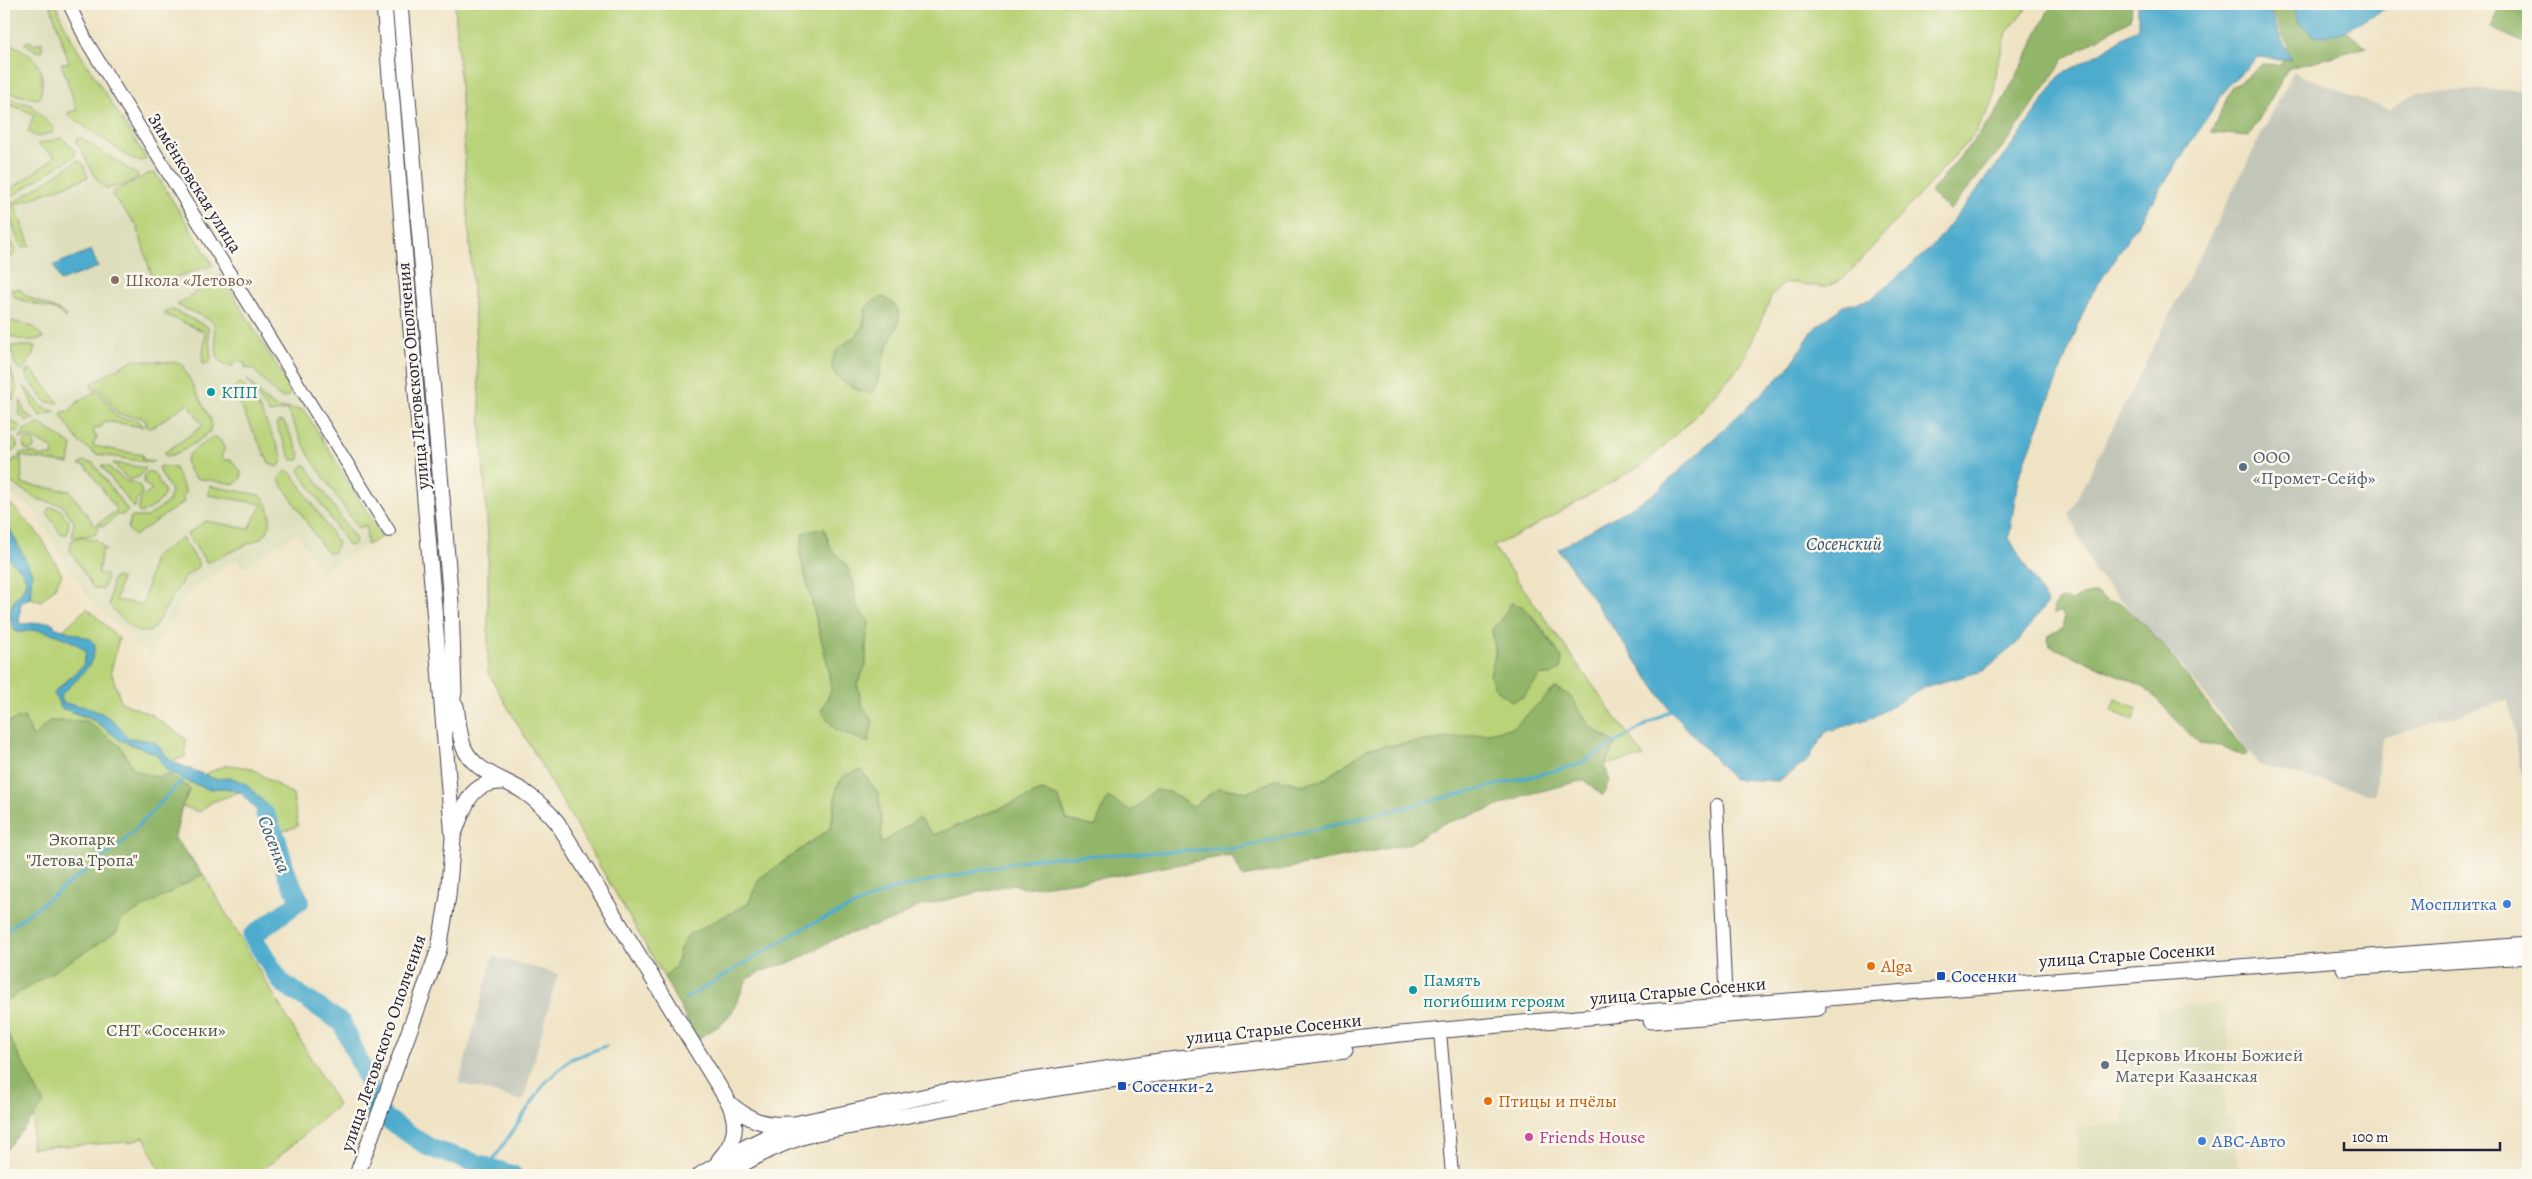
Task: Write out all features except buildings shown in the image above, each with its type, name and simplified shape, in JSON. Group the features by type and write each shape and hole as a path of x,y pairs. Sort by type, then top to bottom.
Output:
{"main road":[{"name":"улица Летовского Ополчения","path":"357,1175 439,949 448,896 453,838 384,4"},
{"name":"улица Летовского Ополчения","path":"401,7 450,593 454,692 444,744"},
{"path":"454,692 464,748 472,760 482,770 541,804 557,822 729,1103 734,1115 735,1134 726,1152 720,1171"},
{"path":"453,838 469,798 476,789 493,782 505,782"},
{"name":"улица Старые Сосенки","path":"700,1175 720,1171 747,1161 796,1138 1004,1097 1184,1069 1440,1036 1726,1005 2528,945"},
{"name":"улица Старые Сосенки","path":"720,1171 746,1147 794,1124 936,1094 1210,1055 2014,991 2528,956"},
{"path":"729,1103 743,1115 761,1124 794,1124"}],"street":[{"name":"Зимёнковская улица","path":"69,4 87,42 389,531"},
{"path":"378,4 387,40"},
{"path":"1717,805 1726,1005"},
{"path":"1440,1036 1452,1175"}],"shaded area":[{"name":"Школа «Летово»","path":"4,4 59,4 78,44 384,535 322,572 296,533 243,568 236,559 190,591 150,655 89,599 34,510 4,490"},
{"path":"2293,72 2389,110 2418,92 2528,89 2528,782 2523,781 2509,699 2382,738 2375,795 2259,765 2180,663 2094,571 2069,514"},
{"path":"493,956 558,974 523,1101 459,1083"},
{"path":"2227,1004 2229,1052 2223,1053 2226,1117 2234,1117 2238,1175 2079,1175 2076,1127 2124,1124 2129,1068 2125,1041 2157,1036 2156,1008"}],"green space":[{"path":"50,4 56,4 75,46 146,158 143,161 134,160 68,115 69,112 77,110 61,63 69,63"},
{"path":"455,4 2030,4 2007,32 1997,67 1993,101 1976,132 1847,275 1838,282 1823,287 1784,283 1772,295 1743,362 1697,414 1646,463 1526,531 1493,546 1644,757 1605,764 1616,743 1592,728 1569,695 1531,712 1515,727 1489,733 1369,748 1323,780 1302,785 1277,779 1249,792 1219,788 1192,807 1170,792 1096,827 1067,820 1058,797 1042,791 934,835 919,818 880,845 882,822 837,786 831,828 759,879 749,904 719,919 680,949 676,966 664,977 488,673 488,537","holes":["865,308 894,332 881,364 860,392 835,374 834,365 835,358 840,349 860,331 864,320","824,528 831,549 854,584 856,606 868,622 866,665 857,684 862,705 873,722 821,711 831,691 828,666 800,555","1512,603 1520,607 1534,618 1562,658 1551,675 1540,675 1522,698 1502,695 1492,679 1495,651 1492,629 1500,623"]},
{"path":"2056,4 2132,4 2131,19 2064,59 2010,138 1950,210 1930,193 1994,116 2023,64 2050,7"},
{"path":"2267,4 2299,4 2316,27 2347,31 2367,47 2289,68 2249,136 2211,133 2232,87 2263,64 2281,65 2288,45"},
{"path":"2501,4 2528,4 2528,43 2491,28"},
{"path":"4,40 31,56 40,68 42,84 38,99 4,92"},
{"path":"31,41 33,45 42,42 42,51 38,52 24,43"},
{"path":"4,98 31,105 53,127 53,132 37,137 28,132 34,114 11,105 4,119"},
{"path":"62,138 75,150 75,156 4,201 4,194 53,159 54,155 37,144"},
{"path":"78,138 81,138 139,176 126,184 107,189 93,173 76,142"},
{"path":"77,161 83,163 88,177 15,205 30,246 22,247 19,244 7,207"},
{"path":"155,173 213,265 154,284 137,226 112,195 113,192 148,174"},
{"path":"4,226 16,251 12,257 9,257 4,240"},
{"path":"221,275 292,391 288,396 278,396 253,369 245,368 245,363 234,362 233,366 224,365 217,356 214,324 209,319 177,305"},
{"path":"11,289 20,289 24,294 36,301 61,312 66,316 65,318 58,311 15,298"},
{"path":"884,297 897,308 899,321 886,349 875,388 871,394 856,389 841,380 832,368 832,360 836,352 860,331 870,303"},
{"path":"171,309 208,327 211,359 209,363 202,364 205,332 164,314"},
{"path":"4,319 34,327 44,338 28,340 13,337 4,332"},
{"path":"10,346 35,346 33,355 22,372 15,364"},
{"path":"4,350 17,389 13,401 4,372"},
{"path":"132,360 181,363 211,420 209,432 189,447 176,454 166,456 164,453 203,426 188,403 153,427 146,427 146,421 140,417 119,415 103,392 92,388 91,384"},
{"path":"32,370 59,403 46,402 26,377 26,371"},
{"path":"247,379 262,396 276,407 305,411 382,537 367,545 366,525 358,528 309,455 287,410 269,413"},
{"path":"239,383 244,386 257,404 283,458 280,465 276,467 269,463 232,389"},
{"path":"24,386 43,407 56,412 41,416 34,408"},
{"path":"94,392 101,394 118,418 137,420 143,427 104,421 101,427 94,429 94,435 97,436 93,446 143,455 142,459 154,461 152,463 96,454 79,442 61,415"},
{"path":"21,401 25,413 34,419 26,421 19,414"},
{"path":"7,419 22,427 17,432 7,430 4,435 4,426"},
{"path":"279,421 284,422 300,454 299,460 292,460 276,425"},
{"path":"40,424 72,445 69,464 21,456 22,484 70,491 95,526 117,510 86,466 79,465 83,461 93,463 128,511 122,515 116,515 109,523 99,526 95,535 72,537 74,522 62,505 37,499 4,478 4,463 12,463 14,459 18,459 20,453 34,453 41,457 47,455 52,457 53,449 50,447 31,437 20,438 25,429"},
{"path":"215,437 220,440 225,449 221,456 224,460 231,460 241,472 241,478 235,484 195,478 188,467 187,459 191,452"},
{"path":"7,438 13,438 17,445 13,452 7,452 3,448 3,442"},
{"path":"27,440 31,440 34,445 33,449 27,450 24,447 24,443"},
{"path":"113,463 146,468 139,477 128,480"},
{"path":"101,465 109,467 127,482 140,486 142,494 135,507 133,507"},
{"path":"303,465 306,465 356,540 352,546 348,545 299,470"},
{"path":"160,466 175,468 186,493 182,497 184,502 134,536 128,529 131,517 147,517 168,502 171,491 158,468"},
{"path":"148,471 154,473 165,492 155,506 140,513 138,511 141,498 151,491 151,488 144,484 144,475"},
{"path":"286,471 292,473 338,543 334,552 329,553 325,550 281,483 279,478"},
{"path":"210,486 260,495 267,505 270,523 261,538 207,563 187,534 206,521 249,529 262,504 208,495"},
{"path":"11,504 41,537 62,575 53,590 41,601 30,598 30,580 25,562 9,528 4,524 4,506"},
{"path":"52,507 61,510 69,522 67,534 61,534 47,513 48,509"},
{"path":"824,528 831,549 846,564 854,584 856,606 869,622 866,665 857,684 862,705 873,722 868,743 835,729 821,711 831,691 828,666 800,555 803,533"},
{"path":"82,536 90,540 96,539 106,550 102,550 98,573 106,575 107,578 102,590 93,588 70,550 71,541"},
{"path":"182,538 198,562 198,567 184,578 153,629 147,632 135,630 109,605 112,580 116,577 121,578 116,600 143,605 154,557"},
{"name":"СНТ «Сосенки»","path":"4,539 11,561 21,568 26,580 10,612 15,631 35,630 47,632 77,644 86,652 83,666 55,691 60,698 69,684 85,670 93,655 95,644 90,639 63,630 87,608 119,638 111,671 121,702 150,714 186,739 185,757 171,761 154,741 128,738 114,721 86,707 70,705 72,712 99,723 120,740 156,754 189,782 208,789 225,788 240,792 212,802 199,812 182,806 190,790 170,775 155,777 134,770 120,746 128,778 203,874 338,1105 274,1161 252,1175 162,1175 144,1137 130,1142 31,1148 34,1116 4,1152"},
{"path":"2098,594 2108,602 2119,602 2148,629 2175,660 2223,725 2248,754 2243,756 2222,746 2199,744 2145,687 2050,646 2047,640 2049,635 2064,627 2064,616 2060,612 2054,614 2053,608 2060,599 2072,601 2082,595"},
{"path":"1511,603 1522,606 1531,615 1562,658 1561,669 1551,675 1540,675 1525,694 1512,702 1494,686 1490,675 1496,652 1492,629 1500,622"},
{"path":"1555,688 1569,695 1592,728 1616,744 1605,764 1609,780 1603,796 1584,780 1522,796 1491,809 1442,824 1409,844 1243,877 1231,855 1102,878 1023,888 1013,884 920,906 893,920 839,937 795,961 762,971 747,979 732,1012 722,1024 697,1039 664,977 676,966 680,949 688,935 748,904 759,879 831,828 837,786 845,775 861,770 878,793 882,822 881,844 919,818 934,835 1042,791 1058,797 1067,820 1095,827 1108,797 1132,811 1154,790 1170,792 1192,807 1219,788 1249,792 1277,779 1302,785 1323,780 1369,748 1489,733 1514,727"},
{"path":"2115,699 2137,708 2133,720 2111,711"},
{"name":"Экопарк \"Летова Тропа\"","path":"24,717 33,737 49,721 87,721 120,746 134,770 155,777 170,775 190,789 182,806 174,841 203,874 121,920 117,932 4,1002 4,723"},
{"path":"227,765 251,768 293,795 298,826 278,833 276,822 232,778 214,779 205,774"},
{"path":"4,1027 44,1104 4,1152"}],"water":[{"name":"Сосенский","path":"2138,4 2266,4 2291,60 2258,57 2229,84 2088,300 2018,479 2009,538 2047,603 2016,644 1983,671 1924,687 1874,717 1826,732 1805,763 1778,781 1733,779 1671,711 1558,549 1654,494 1788,369 1813,330 1843,306 1871,299 1932,247 2015,142 2060,75 2105,50 2138,28"},
{"path":"2293,4 2393,4 2343,32 2316,37 2298,22"},
{"path":"91,250 98,267 60,281 54,265"},
{"path":"4,524 9,527 32,573 30,598 21,603 19,623 49,622 54,624 54,627 90,639 95,644 92,659 88,666 79,678 62,694 60,698 63,703 86,707 101,713 114,721 128,738 154,741 171,761 214,779 232,778 246,784 267,805 276,822 278,833 269,842 261,815 240,792 225,788 208,789 189,782 167,771 156,754 120,740 91,718 61,708 54,693 83,666 86,652 77,644 47,632 35,630 15,631 10,612 26,580 23,572 13,564 7,553"}],"waterway":[{"path":"685,999 807,926 893,889 1036,858 1240,848 1577,765 1673,709"},
{"path":"4,932 120,845 185,777"},
{"name":"Сосенка","path":"265,814 277,839 286,873 300,901 252,936 281,982 342,1023 368,1081 375,1111 430,1148 513,1175"},
{"path":"489,1166 545,1083 571,1059 606,1046"}],"place":[{"name":"Школа «Летово»","path":"115,280"},
{"name":"КПП","path":"211,392"},
{"name":"ООО «Промет-Сейф»","path":"2243,467"},
{"name":"Мосплитка","path":"2507,904"},
{"name":"Alga","path":"1871,966"},
{"name":"Сосенки","path":"1941,976"},
{"name":"Память погибшим героям","path":"1413,990"},
{"name":"Церковь Иконы Божией Матери Казанская","path":"2105,1065"},
{"name":"Сосенки-2","path":"1122,1086"},
{"name":"Птицы и пчёлы","path":"1488,1101"},
{"name":"Friends House","path":"1529,1137"},
{"name":"АВС-Авто","path":"2202,1141"}]}
